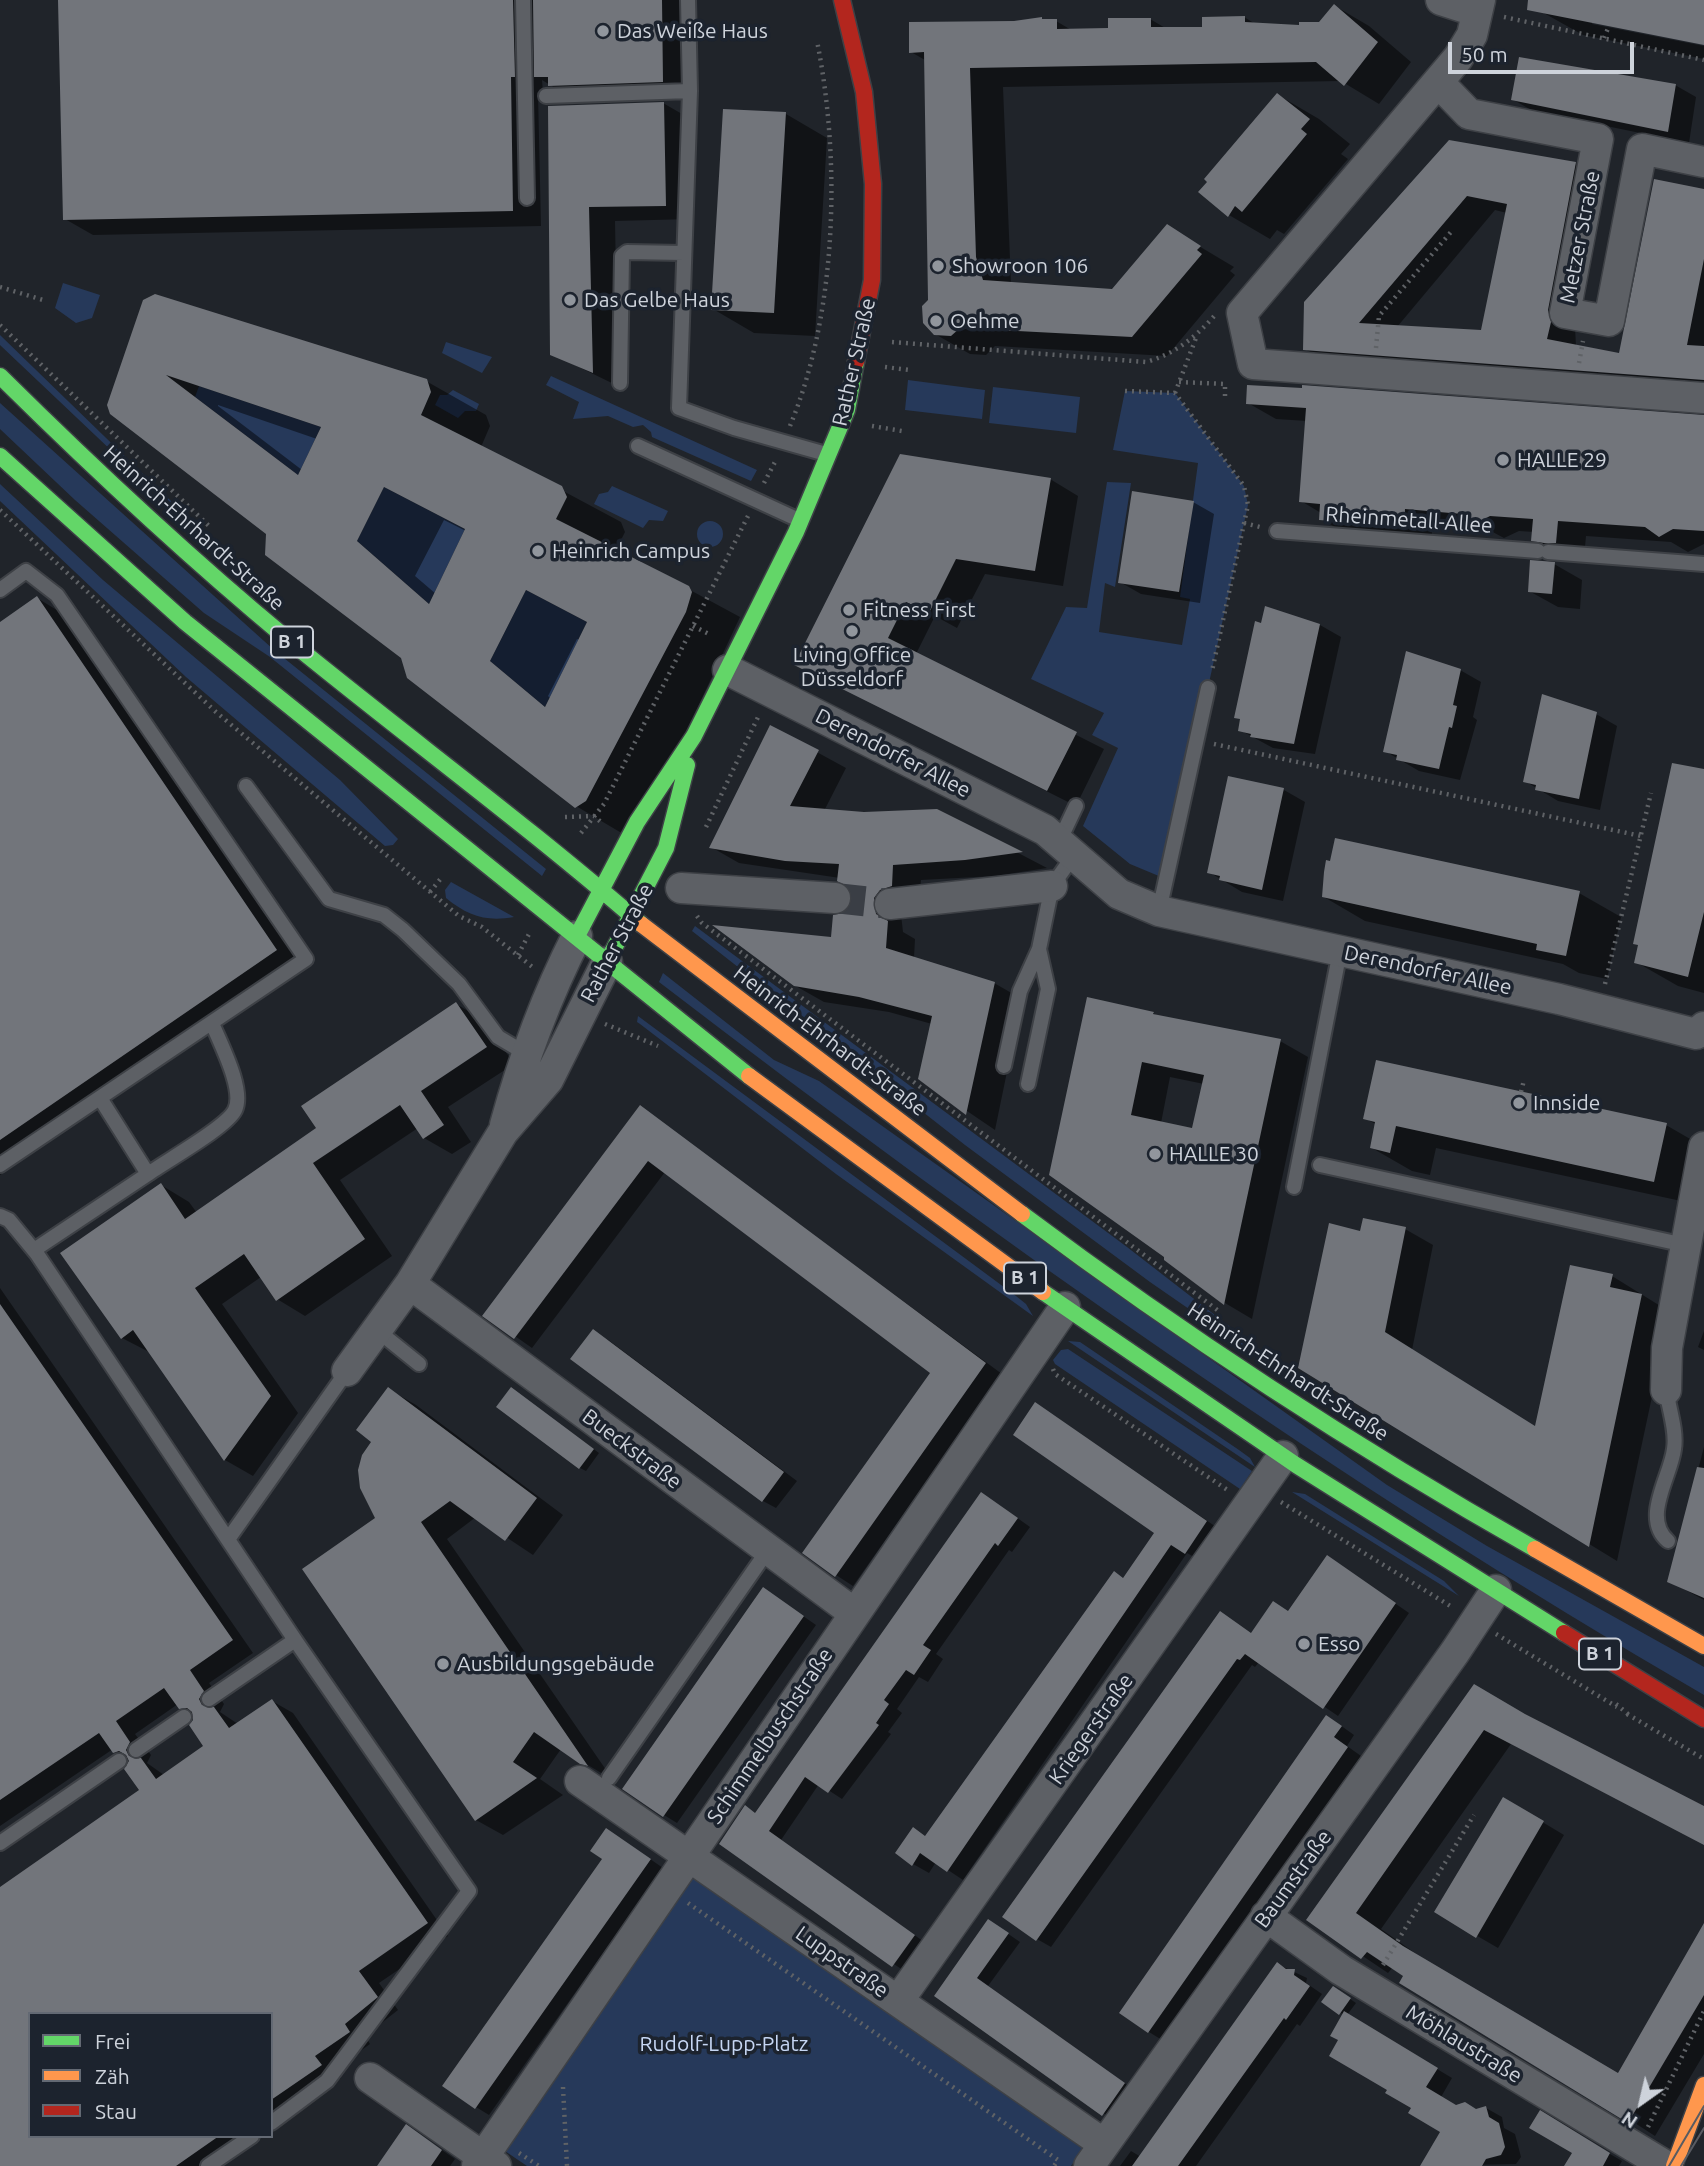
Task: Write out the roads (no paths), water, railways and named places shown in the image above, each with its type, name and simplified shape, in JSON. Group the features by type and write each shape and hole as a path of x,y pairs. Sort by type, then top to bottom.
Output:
{"main road":[{"name":"Rather Straße","path":"577,936 637,822 694,736 728,670 801,520 847,410 872,280 873,184 864,92 842,0"},
{"name":"Heinrich-Ehrhardt-Straße","path":"0,376 116,490 285,637 632,916 1092,1266 1305,1412 1447,1499 1704,1646"},
{"name":"B 1","path":"0,456 80,533 244,671 607,962 849,1151 1065,1307 1283,1456 1704,1719"},
{"name":"Rather Straße","path":"607,962 666,848 694,736"},
{"path":"1674,2166 1704,2085"},
{"path":"1674,2166 1704,2129"}],"street":[{"path":"1441,0 1478,5 1467,46 1242,313 1253,364 1704,398"},
{"name":"Metzer Straße","path":"1438,82 1469,114 1598,139 1565,313 1608,321 1642,149 1704,162"},
{"name":"Derendorfer Allee","path":"728,670 1033,825 1066,848 1119,894 1159,911 1599,1009 1701,1037"},
{"path":"890,904 1052,886"},
{"path":"681,887 835,898"},
{"name":"Rather Straße","path":"503,1132 526,1055 553,984 577,936"},
{"name":"Rather Straße","path":"347,1371 410,1284 503,1132 548,1080 607,962"},
{"path":"1666,1390 1667,1348 1704,1147"},
{"name":"Bueckstraße","path":"410,1284 854,1613"},
{"name":"Schimmelbuschstraße","path":"493,2160 688,1855 1065,1307"},
{"name":"Kriegerstraße","path":"898,2001 1283,1456"},
{"name":"Baumstraße","path":"1096,2155 1455,1652 1496,1590"},
{"name":"Luppstraße","path":"594,1780 688,1855 898,2001 1096,2155"},
{"name":"Möhlaustraße","path":"1266,1916 1369,1987 1666,2166"},
{"path":"370,2078 493,2160"}],"lane":[{"path":"523,0 527,198"},
{"path":"688,0 690,91 679,408 734,429 828,455"},
{"path":"546,96 690,91"},
{"path":"620,383 622,256 627,252 684,253"},
{"path":"638,446 801,520"},
{"name":"Rheinmetall-Allee","path":"1277,531 1704,564"},
{"path":"0,590 26,571 57,595 306,959 0,1165"},
{"path":"1159,911 1208,688"},
{"path":"246,786 329,899 384,915 459,985 498,1037 526,1055 554,1067"},
{"path":"1004,1066 1020,990 1039,949 1052,886 1066,848 1076,806"},
{"path":"1028,1084 1048,989 1039,949"},
{"path":"1294,1187 1340,951"},
{"path":"34,1250 223,1123 235,1110 237,1095 233,1074 212,1023"},
{"path":"100,1098 148,1174"},
{"path":"1320,1165 1685,1245"},
{"path":"0,1216 9,1220 34,1250 295,1640 469,1891 327,2081 273,2122"},
{"path":"378,1331 419,1363"},
{"path":"229,1538 347,1371"},
{"path":"1666,1390 1675,1448 1656,1512 1662,1537 1668,1541"},
{"path":"594,1780 768,1550"},
{"path":"209,1699 295,1640"},
{"path":"136,1750 184,1717"},
{"path":"0,1843 119,1761"},
{"path":"208,2166 249,2138"}],"tunnel":[{"path":"835,898 890,904"}],"tram line":[{"path":"1669,2166 1704,2106"},
{"path":"1681,2166 1704,2128"}],"place":[{"name":"Das Weiße Haus","path":"603,31"},
{"name":"Showroon 106","path":"938,266"},
{"name":"Das Gelbe Haus","path":"570,300"},
{"name":"Oehme","path":"936,321"},
{"name":"HALLE 29","path":"1503,460"},
{"name":"Heinrich Campus","path":"538,551"},
{"name":"Fitness First","path":"849,610"},
{"name":"Living Office Düsseldorf","path":"852,631"},
{"name":"Innside","path":"1519,1103"},
{"name":"HALLE 30","path":"1155,1154"},
{"name":"Esso","path":"1304,1644"},
{"name":"Ausbildungsgebäude","path":"443,1664"}],"park label":[{"name":"Rudolf-Lupp-Platz","path":"724,2044"}]}
